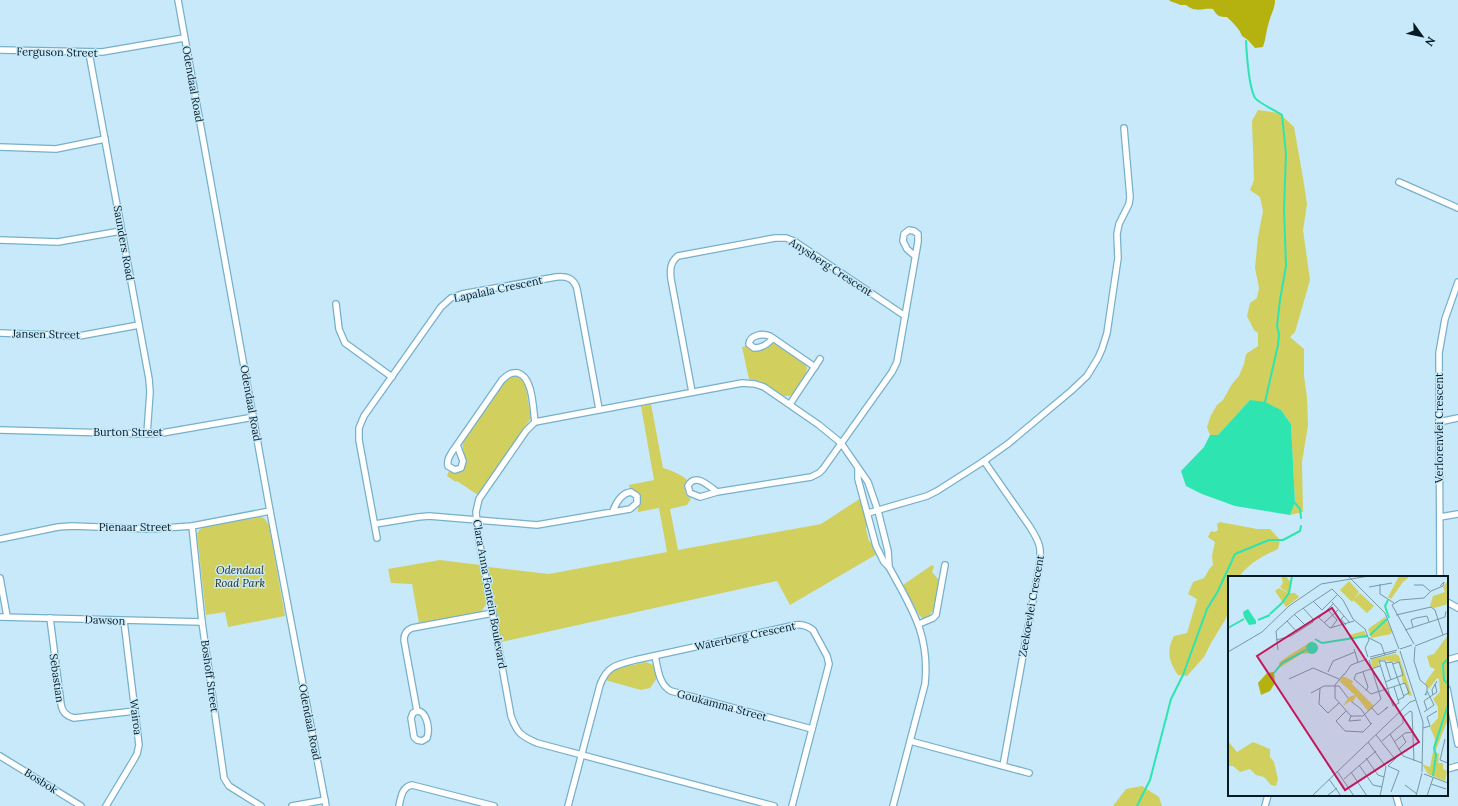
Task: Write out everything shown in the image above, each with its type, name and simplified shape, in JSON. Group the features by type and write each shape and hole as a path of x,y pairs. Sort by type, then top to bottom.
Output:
{"street":[{"name":"Odendaal Road","path":"178,0 270,511 325,803"},
{"name":"Ferguson Street","path":"0,50 89,53 118,50 184,38"},
{"name":"Saunders Road","path":"89,53 149,379 150,392 147,434"},
{"path":"868,514 927,496 984,461 1009,443 1071,391 1093,367 1102,349 1107,333 1118,258 1117,234 1119,224 1129,204 1130,197 1124,128"},
{"path":"0,147 56,149 105,139"},
{"path":"1399,182 1458,208"},
{"path":"0,240 58,242 122,231"},
{"name":"Anysberg Crescent","path":"692,392 671,279 671,265 678,256 775,238 786,238 794,241 905,316"},
{"path":"717,492 697,480 692,481 688,486 690,493 697,497 717,492 811,476 824,469 895,366 898,359 915,256"},
{"name":"Lapalala Crescent","path":"377,538 359,432 364,416 441,307 451,298 470,293 565,277 574,281 577,289 599,409"},
{"name":"Verlorenvlei Crescent","path":"1440,576 1439,353 1445,318 1458,282"},
{"path":"336,304 339,329 345,343 392,377"},
{"name":"Jansen Street","path":"0,333 79,336 139,325"},
{"path":"773,338 815,367"},
{"path":"790,404 820,359"},
{"path":"457,445 502,380 509,374 518,373 527,379 530,388 535,422 692,392 742,383 750,383 764,387 790,404 824,428 841,443 868,482 878,511 890,560 889,567"},
{"name":"Burton Street","path":"0,430 147,434 162,433 254,417"},
{"path":"1439,422 1458,418"},
{"name":"Clara Anna Fontein Boulevard","path":"535,422 526,431 482,494 476,508 476,520 511,716 519,733 538,743 774,806"},
{"name":"Zeekoevlei Crescent","path":"984,461 1037,538 1041,549 1003,766"},
{"path":"858,469 858,478 876,546 884,562 889,567 919,624 925,652 925,684 920,708 893,806"},
{"path":"375,524 418,517 441,516 529,526 538,525 612,512 633,508 637,503 637,496 631,492 625,494 612,512"},
{"name":"Pienaar Street","path":"0,539 72,526 150,529 192,526 270,511"},
{"path":"1440,517 1458,514"},
{"name":"Boshoff Street","path":"192,526 202,622 224,778 229,786 261,806"},
{"path":"919,624 933,618 936,615 945,565"},
{"path":"0,578 7,616"},
{"path":"1448,603 1458,608"},
{"path":"417,711 404,640 408,631 412,628 493,613"},
{"name":"Dawson","path":"0,617 202,622"},
{"name":"Sebastian","path":"50,618 60,704 63,711 68,716 74,718 135,711"},
{"name":"Wairoa","path":"106,806 137,754 139,741 124,621"},
{"name":"Waterberg Crescent","path":"568,806 600,685 605,674 613,667 619,664 802,624 809,627 817,636 827,656 829,664 792,806"},
{"name":"Goukamma Street","path":"655,656 662,683 671,691 812,729"},
{"path":"1448,660 1458,658"},
{"path":"1448,694 1458,744"},
{"path":"417,711 422,712 425,715 429,734 426,739 422,741 414,737 411,718 413,713 417,711"},
{"path":"910,742 1029,773"},
{"name":"Bosbok","path":"0,756 81,806"},
{"path":"1448,769 1458,766"},
{"path":"399,806 403,791 407,786 412,785 494,806"},
{"path":"1265,806 1268,796"},
{"path":"1396,796 1399,806"},
{"path":"292,806 325,803"}],"green space":[{"path":"1258,110 1279,113 1294,127 1307,204 1303,230 1310,280 1295,332 1290,337 1304,349 1304,376 1307,398 1308,425 1302,462 1303,512 1290,515 1295,503 1291,424 1281,410 1250,400 1218,435 1210,435 1207,427 1211,415 1217,405 1223,400 1232,384 1239,376 1246,354 1258,346 1258,333 1254,330 1247,316 1250,303 1257,298 1259,288 1255,268 1258,237 1263,211 1260,197 1250,190 1254,180 1252,121"},
{"path":"771,344 775,344 805,364 807,368 806,373 793,394 789,396 784,396 762,382 749,379 742,347 746,346 755,351"},
{"path":"512,376 520,377 525,383 531,418 478,495 447,476 449,471 457,472 464,466 465,459 463,442 506,380"},
{"path":"651,404 663,468 676,473 687,480 685,490 691,499 687,505 670,509 678,550 821,524 861,498 868,523 866,529 869,541 874,546 877,554 790,605 777,581 501,642 488,567 549,574 667,552 659,508 638,512 639,496 635,491 630,489 629,485 654,480 641,406"},
{"name":"Odendaal Road Park","path":"259,517 264,518 269,525 285,616 228,627 225,612 206,615 197,534 199,530 204,527"},
{"path":"1220,522 1257,529 1270,529 1280,540 1278,549 1252,564 1240,576 1228,576 1228,613 1225,620 1204,657 1187,676 1178,675 1172,666 1169,652 1170,647 1174,636 1187,633 1197,599 1188,594 1193,582 1204,578 1213,565 1212,556 1215,542 1208,537 1211,531 1215,532 1218,530 1217,524"},
{"path":"440,560 480,565 487,603 481,612 419,623 412,584 391,583 388,569"},
{"path":"932,565 934,567 932,572 939,580 937,597 931,614 922,618 903,585"},
{"path":"646,662 653,665 657,678 650,688 641,690 605,680 611,671 615,669"},
{"path":"1142,786 1159,797 1162,806 1113,806 1126,789"}],"shaded area":[{"path":"1169,0 1275,0 1263,47 1255,48 1242,36 1238,28 1227,17 1218,16 1213,9 1196,10 1186,5 1180,5"},
{"path":"1250,400 1265,402 1281,410 1291,424 1295,503 1290,515 1235,506 1202,494 1186,486 1181,471 1204,447 1210,435 1218,435"}],"waterway":[{"path":"1246,41 1248,70 1255,98 1282,115 1286,154 1284,209 1286,266 1277,326 1279,334 1278,345 1265,402"},
{"path":"1295,503 1300,509 1301,518"},
{"path":"1137,806 1150,780 1171,699 1183,675 1207,609 1218,591 1235,554 1269,540 1283,540 1300,531 1301,526"}]}
